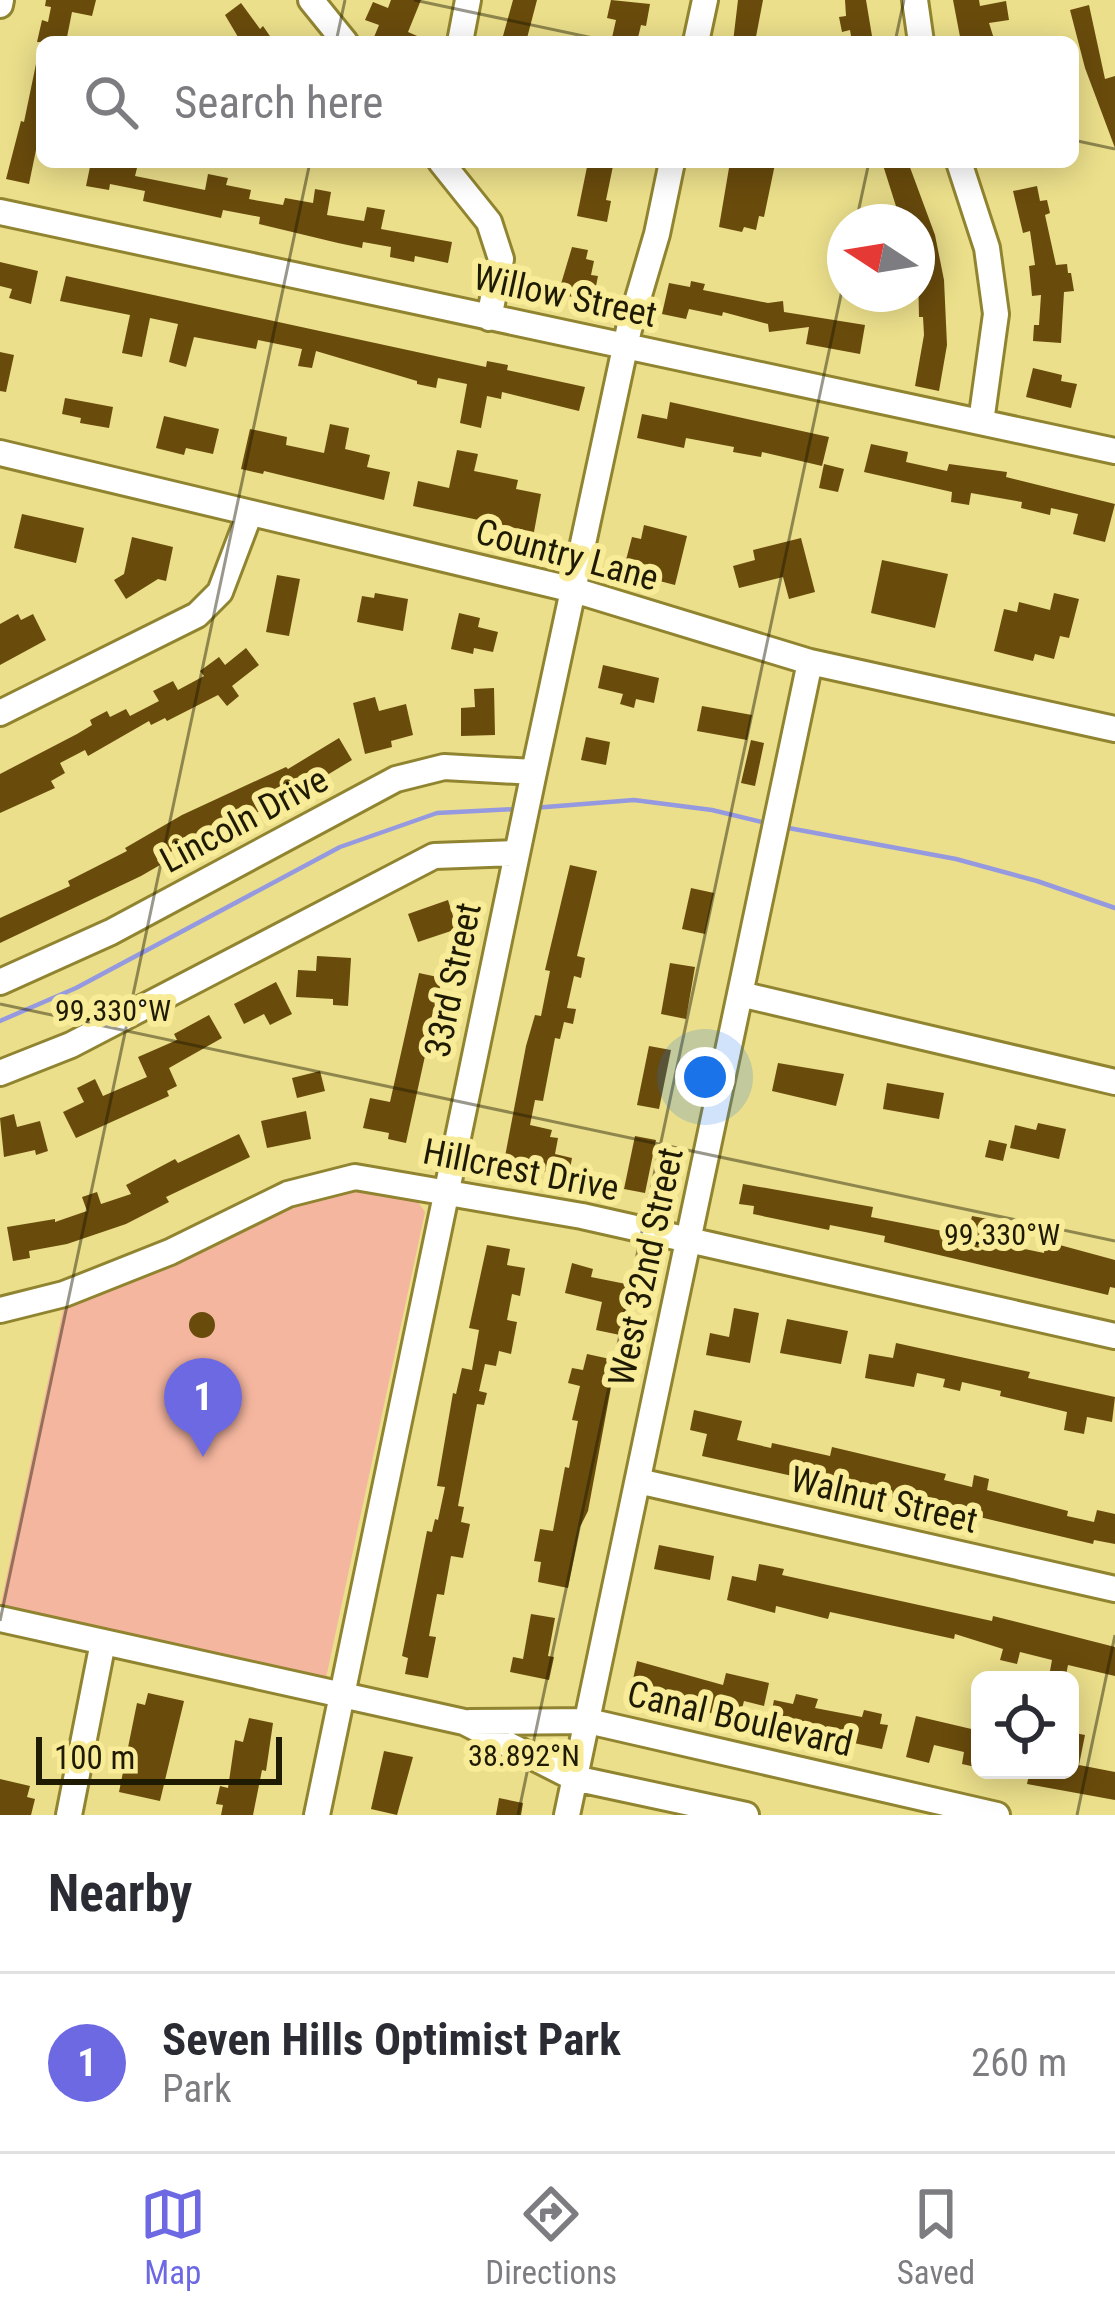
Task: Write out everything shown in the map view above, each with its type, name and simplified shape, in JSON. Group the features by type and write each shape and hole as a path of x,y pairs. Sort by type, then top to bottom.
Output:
{"street":[{"path":"311,0 340,36"},
{"path":"461,36 468,0"},
{"path":"697,36 705,0"},
{"path":"915,0 920,36"},
{"path":"447,168 489,222 501,259 489,318"},
{"name":"33rd Street","path":"316,1815 532,780 626,345 671,168"},
{"path":"960,168 987,248 996,314 981,422"},
{"name":"Willow Street","path":"0,212 1115,452"},
{"name":"Country Lane","path":"0,453 574,590 810,662 1115,729"},
{"path":"0,713 197,615 220,592 250,512"},
{"name":"West 32nd Street","path":"567,1815 810,662"},
{"name":"Lincoln Drive","path":"0,982 111,932 396,779 443,767 532,780"},
{"path":"0,1073 70,1045 434,856 517,853"},
{"path":"740,994 1115,1082"},
{"name":"Hillcrest Drive","path":"0,1310 97,1281 322,1182 355,1177 445,1190 688,1240 1115,1336"},
{"name":"Walnut Street","path":"638,1481 1115,1589"},
{"name":"Canal Boulevard","path":"0,1619 464,1722 588,1720 997,1815"},
{"path":"69,1815 104,1642"},
{"name":"Canal Boulevard","path":"464,1722 574,1778 746,1815"}],"shaded area":[{"path":"337,1189 416,1199 425,1212 326,1678 0,1608 64,1305"}],"building":[{"path":"46,0 96,0 92,16 72,12 67,36 38,36 42,20 48,22 51,7 45,6"},
{"path":"391,0 421,0 408,32 417,36 374,36 379,25 365,20 373,2 388,8"},
{"path":"513,0 537,0 528,36 503,36"},
{"path":"611,0 650,4 646,26 641,25 638,36 612,36 616,20 607,18"},
{"path":"738,0 763,0 756,36 734,36"},
{"path":"845,0 866,0 872,36 842,32 839,17 846,16"},
{"path":"953,0 979,0 980,6 1006,1 1009,20 989,23 993,36 960,36"},
{"path":"241,3 270,36 237,36 225,15"},
{"path":"1089,5 1105,79 1115,76 1115,148 1085,68 1070,10"},
{"path":"36,64 36,150 29,184 6,179"},
{"path":"90,168 137,168 135,176 205,190 208,174 228,178 226,185 251,190 249,199 283,205 285,198 313,203 315,189 331,192 327,215 364,221 367,207 385,210 381,229 452,242 448,263 415,256 414,262 390,257 391,247 363,242 362,248 259,224 260,217 223,210 221,218 143,201 145,191 110,184 109,190 86,186"},
{"path":"587,168 613,168 607,222 577,216"},
{"path":"729,168 774,168 764,217 759,216 756,230 719,227"},
{"path":"884,168 910,168 924,204 895,204"},
{"path":"1037,186 1040,201 1047,200 1050,213 1045,215 1056,265 1067,264 1074,291 1064,292 1061,343 1033,341 1041,295 1032,296 1029,266 1035,265 1030,231 1023,233 1013,191"},
{"path":"935,235 944,280 947,345 939,391 915,386 924,335 923,317 919,312 935,312"},
{"path":"572,247 588,250 586,259 594,261 591,275 598,276 593,301 558,294"},
{"path":"0,262 38,271 31,304 9,298 12,289 0,286"},
{"path":"66,276 486,367 487,361 508,365 507,370 585,387 579,411 502,392 501,399 487,396 481,428 460,423 467,384 438,378 436,388 417,384 316,351 312,368 298,366 302,349 258,340 256,349 194,337 186,367 169,362 178,324 150,318 142,357 122,353 130,315 60,301"},
{"path":"691,281 705,284 703,290 768,303 783,301 784,312 865,325 860,354 806,344 809,327 769,332 768,324 723,312 722,316 689,309 686,319 662,314 669,283 690,287"},
{"path":"0,352 14,355 6,392 0,391"},
{"path":"1033,368 1077,384 1071,408 1026,397"},
{"path":"65,398 113,407 109,428 62,414"},
{"path":"670,402 829,437 822,466 762,452 761,457 733,452 734,447 686,438 684,448 637,438 642,414 667,419"},
{"path":"164,416 219,429 213,454 186,448 184,455 156,448"},
{"path":"330,424 349,428 345,449 370,455 367,467 390,472 384,500 241,469 250,429 287,437 286,445 324,453"},
{"path":"871,444 908,452 906,462 947,471 949,464 1007,472 1006,477 1115,504 1105,542 1073,534 1078,514 1051,508 1050,515 1021,508 1022,502 971,493 969,505 951,502 952,492 864,472"},
{"path":"457,450 478,454 474,471 518,480 516,489 541,494 534,532 413,506 418,481 449,488"},
{"path":"824,464 844,469 838,492 819,488"},
{"path":"22,514 84,528 76,563 14,548"},
{"path":"644,525 687,536 675,585 648,578 651,566 626,560 632,537 641,539"},
{"path":"132,537 173,547 166,581 158,579 126,599 114,580 124,574"},
{"path":"801,538 815,592 789,599 783,577 739,588 733,566 755,560 753,550"},
{"path":"882,560 948,574 935,628 871,613"},
{"path":"277,575 300,579 289,636 266,632"},
{"path":"375,593 408,599 403,631 357,622 362,596 374,598"},
{"path":"1054,593 1079,599 1069,638 1060,636 1054,659 1035,654 1033,661 994,651 1004,609 1017,612 1019,602 1050,610"},
{"path":"459,613 480,618 478,627 498,632 493,652 451,649"},
{"path":"18,614 21,620 33,614 46,640 0,665 0,624"},
{"path":"246,648 259,665 232,686 239,696 227,706 218,695 167,721 151,725 149,721 88,756 85,750 60,763 65,773 51,781 55,788 0,813 0,774 77,734 107,711 110,717 126,709 130,716 159,701 153,691 173,681 178,690 204,676 200,671 219,657 225,665"},
{"path":"603,665 659,678 654,703 636,699 634,708 620,704 623,694 598,688"},
{"path":"494,688 495,735 461,736 461,708 475,707 474,689"},
{"path":"375,697 379,711 406,704 413,735 365,754 353,703"},
{"path":"702,706 752,715 747,740 697,731"},
{"path":"586,737 610,742 606,765 581,760"},
{"path":"339,738 352,760 248,817 206,831 209,838 190,846 188,842 141,876 0,943 0,918 70,886 68,881 182,815 288,769"},
{"path":"751,740 764,743 755,786 741,783"},
{"path":"570,865 597,871 577,956 585,958 581,978 574,976 567,1008 576,1009 573,1024 564,1022 560,1039 555,1038 543,1101 535,1100 530,1125 552,1130 550,1137 558,1138 555,1154 572,1158 566,1191 549,1188 552,1173 503,1167 526,1046 535,1015 541,1016 550,971 545,970"},
{"path":"691,888 714,893 705,934 682,929"},
{"path":"448,900 457,929 418,942 408,914"},
{"path":"317,956 351,958 348,1006 333,1005 333,999 296,997 298,970 316,971"},
{"path":"670,963 695,967 686,1019 661,1014"},
{"path":"419,973 442,978 406,1143 388,1139 389,1133 363,1128 370,1098 390,1102"},
{"path":"276,982 292,1014 270,1025 264,1014 244,1024 234,1004"},
{"path":"209,1015 222,1038 169,1068 177,1086 167,1091 169,1096 76,1138 63,1112 84,1102 77,1088 95,1079 103,1096 147,1077 138,1057 177,1040 174,1034"},
{"path":"649,1046 671,1050 659,1109 637,1105"},
{"path":"778,1063 844,1074 836,1106 772,1091"},
{"path":"320,1071 325,1091 297,1098 292,1078"},
{"path":"887,1083 944,1093 939,1119 883,1109"},
{"path":"306,1111 311,1139 267,1148 261,1121"},
{"path":"14,1114 17,1127 40,1121 48,1151 4,1157 0,1118"},
{"path":"1038,1123 1066,1129 1059,1159 1010,1148 1015,1125 1036,1130"},
{"path":"239,1134 250,1157 166,1197 169,1202 126,1224 29,1251 30,1258 13,1261 7,1227 55,1222 87,1211 82,1197 97,1192 101,1204 131,1194 126,1185"},
{"path":"635,1136 656,1140 645,1193 624,1189"},
{"path":"989,1140 1007,1144 1003,1161 985,1157"},
{"path":"743,1184 873,1207 871,1217 958,1234 968,1233 972,1216 1014,1224 1010,1246 1044,1253 1045,1247 1055,1249 1056,1244 1115,1260 1115,1288 1110,1287 1108,1295 884,1242 885,1236 753,1214 754,1206 739,1204"},
{"path":"487,1245 510,1249 507,1265 525,1268 520,1296 512,1294 507,1320 517,1322 511,1354 499,1351 496,1366 485,1364 479,1391 487,1393 484,1405 477,1404 458,1506 464,1507 461,1522 470,1524 463,1558 451,1556 444,1595 437,1594 428,1678 405,1674 408,1658 402,1656 427,1531 432,1532 438,1520 445,1487 437,1486 453,1393 462,1368 472,1370 479,1330 469,1328"},
{"path":"572,1263 593,1269 591,1277 631,1285 620,1335 596,1330 602,1302 565,1293"},
{"path":"734,1308 759,1313 750,1363 706,1355 710,1333 729,1337"},
{"path":"202,1312 215,1325 202,1338 189,1325"},
{"path":"787,1319 848,1331 841,1364 780,1353"},
{"path":"896,1343 1030,1372 1028,1378 1115,1397 1112,1422 1087,1417 1084,1434 1064,1430 1067,1412 1000,1396 1001,1391 962,1382 960,1391 943,1387 945,1379 917,1373 914,1387 865,1378 869,1354 893,1358"},
{"path":"587,1354 610,1359 608,1370 614,1371 568,1588 538,1582 541,1562 534,1561 540,1529 553,1531 578,1421 572,1420 580,1386 568,1383 572,1368 583,1370"},
{"path":"694,1410 742,1421 737,1440 830,1456 832,1447 946,1474 944,1480 972,1487 974,1475 989,1479 987,1490 1094,1522 1097,1510 1115,1514 1115,1544 1094,1540 1093,1544 950,1510 951,1504 887,1497 807,1473 806,1479 702,1456 707,1434 690,1430"},
{"path":"659,1545 714,1556 710,1580 654,1569"},
{"path":"759,1564 784,1569 782,1575 992,1621 993,1616 1115,1647 1115,1676 1068,1665 1067,1671 1050,1671 1052,1660 1020,1652 1017,1664 1000,1660 1003,1649 955,1634 954,1639 830,1612 828,1619 776,1606 775,1613 727,1600 732,1576 756,1581"},
{"path":"531,1614 555,1618 549,1680 510,1672 513,1657 523,1659"},
{"path":"637,1661 723,1685 726,1673 769,1683 764,1706 744,1701 739,1720 630,1693"},
{"path":"148,1693 184,1701 160,1801 119,1792 137,1703 145,1705"},
{"path":"796,1694 818,1699 815,1708 862,1717 864,1710 882,1714 880,1724 888,1725 882,1749 769,1725 774,1700 793,1704"},
{"path":"916,1716 971,1729 971,1766 962,1764 964,1752 934,1745 929,1763 906,1757"},
{"path":"249,1718 273,1723 266,1771 262,1770 253,1815 221,1815 223,1805 216,1804 220,1786 228,1788 235,1740 243,1742"},
{"path":"1079,1734 1085,1735 1079,1765"},
{"path":"384,1751 413,1757 397,1815 371,1809"},
{"path":"1079,1765 1115,1772 1115,1800 1027,1784 1028,1779 1079,1779"},
{"path":"0,1779 30,1786 27,1797 35,1799 31,1815 0,1815"},
{"path":"499,1798 523,1803 521,1815 496,1815"}],"waterway":[{"path":"533,808 634,800 766,823"},
{"path":"0,1021 76,988 340,847 437,813 516,809"},
{"path":"783,827 956,859 1115,908"}],"place":[{"name":"Seven Hills Optimist Park","path":"203,1457"}]}
